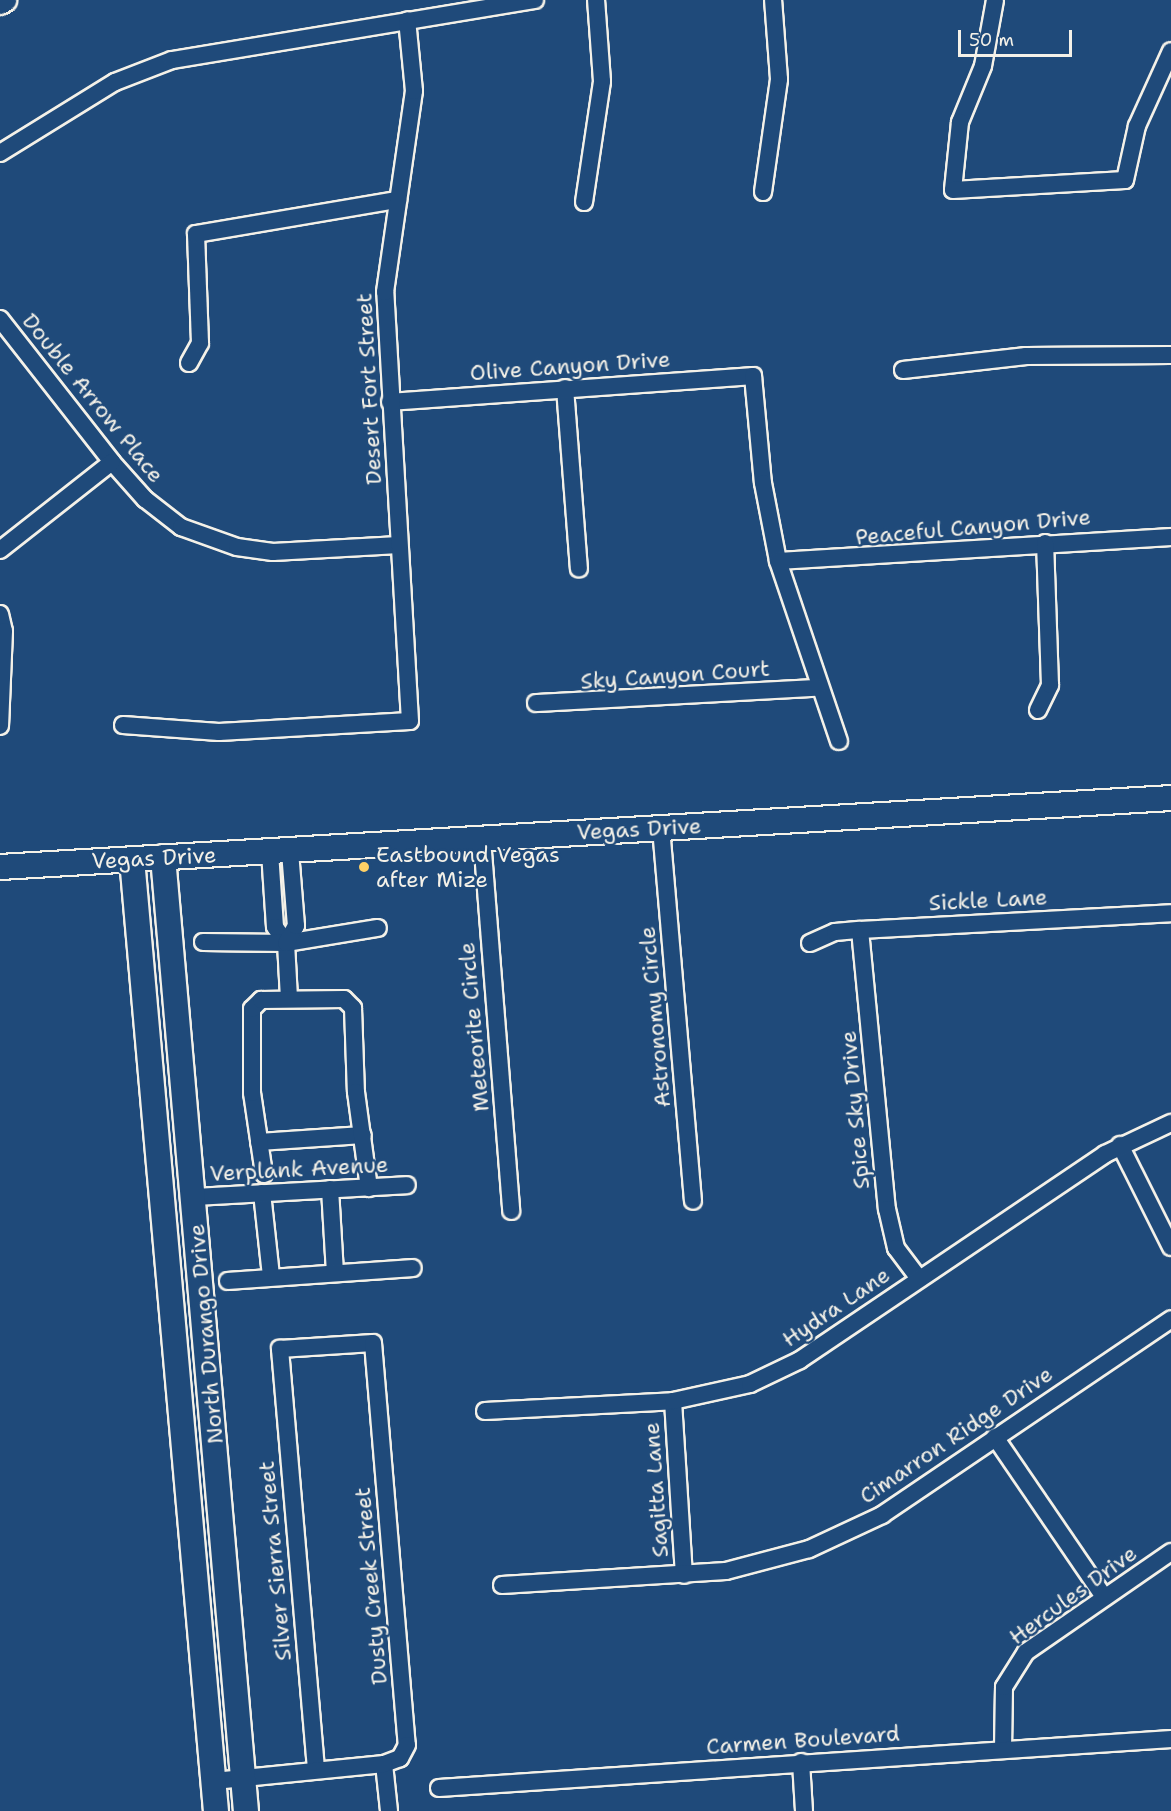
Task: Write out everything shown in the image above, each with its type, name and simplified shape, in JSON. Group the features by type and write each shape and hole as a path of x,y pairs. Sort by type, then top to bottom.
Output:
{"main road":[{"name":"Vegas Drive","path":"0,867 1171,798"},
{"name":"North Durango Drive","path":"163,858 246,1811"},
{"name":"North Durango Drive","path":"132,859 216,1811"},
{"path":"184,1454 216,1452"}],"street":[{"path":"0,3 5,0"},
{"path":"3,144 115,82 172,60 535,0"},
{"path":"584,202 602,81 596,0"},
{"path":"763,192 779,79 773,0"},
{"path":"994,0 983,66 960,122 953,190 1125,180 1137,126 1171,51"},
{"name":"Desert Fort Street","path":"123,724 219,732 410,721 385,292 414,91 407,20"},
{"path":"189,363 201,343 196,234 398,200"},
{"name":"Double Arrow Place","path":"0,319 112,462 145,499 181,527 237,547 273,552 399,545"},
{"path":"903,370 1026,356 1171,355"},
{"name":"Olive Canyon Drive","path":"390,402 753,376 778,561"},
{"path":"565,388 579,568"},
{"path":"0,550 112,462"},
{"name":"Peaceful Canyon Drive","path":"778,561 884,558 1045,543 1171,537"},
{"path":"1038,710 1050,685 1045,543"},
{"path":"778,561 817,688 839,741"},
{"path":"0,614 4,631 0,726"},
{"name":"Sky Canyon Court","path":"536,703 817,688"},
{"name":"Astronomy Circle","path":"661,828 693,1201"},
{"name":"Meteorite Circle","path":"482,839 511,1211"},
{"path":"280,851 296,926 286,943 289,999"},
{"name":"Sickle Lane","path":"810,944 835,932 1171,913"},
{"path":"203,942 286,943 378,928"},
{"name":"Spice Sky Drive","path":"860,930 887,1209 896,1248 919,1278"},
{"path":"264,1174 249,1058 255,1004 289,999 349,1003 369,1188"},
{"name":"Hydra Lane","path":"485,1411 672,1401 750,1384 800,1360 1120,1145 1171,1123"},
{"path":"259,1142 363,1135"},
{"path":"1120,1145 1171,1247"},
{"name":"Verplank Avenue","path":"194,1197 407,1185"},
{"path":"330,1188 335,1272"},
{"path":"262,1193 271,1276"},
{"path":"228,1281 271,1276 413,1268"},
{"name":"Cimarron Ridge Drive","path":"502,1586 684,1575 768,1563 809,1549 882,1515 1171,1318"},
{"name":"Silver Sierra Street","path":"316,1769 280,1349 373,1343"},
{"name":"Dusty Creek Street","path":"373,1343 407,1745 400,1758 384,1764"},
{"name":"Sagitta Lane","path":"672,1401 684,1575"},
{"path":"995,1437 1104,1597"},
{"name":"Hercules Drive","path":"1003,1750 999,1713 1011,1671 1026,1652 1171,1552"},
{"name":"Carmen Boulevard","path":"439,1788 1171,1739"},
{"path":"801,1762 804,1811"},
{"path":"214,1781 384,1764 389,1811"}],"place":[{"name":"Eastbound Vegas after Mize","path":"364,867"}]}
